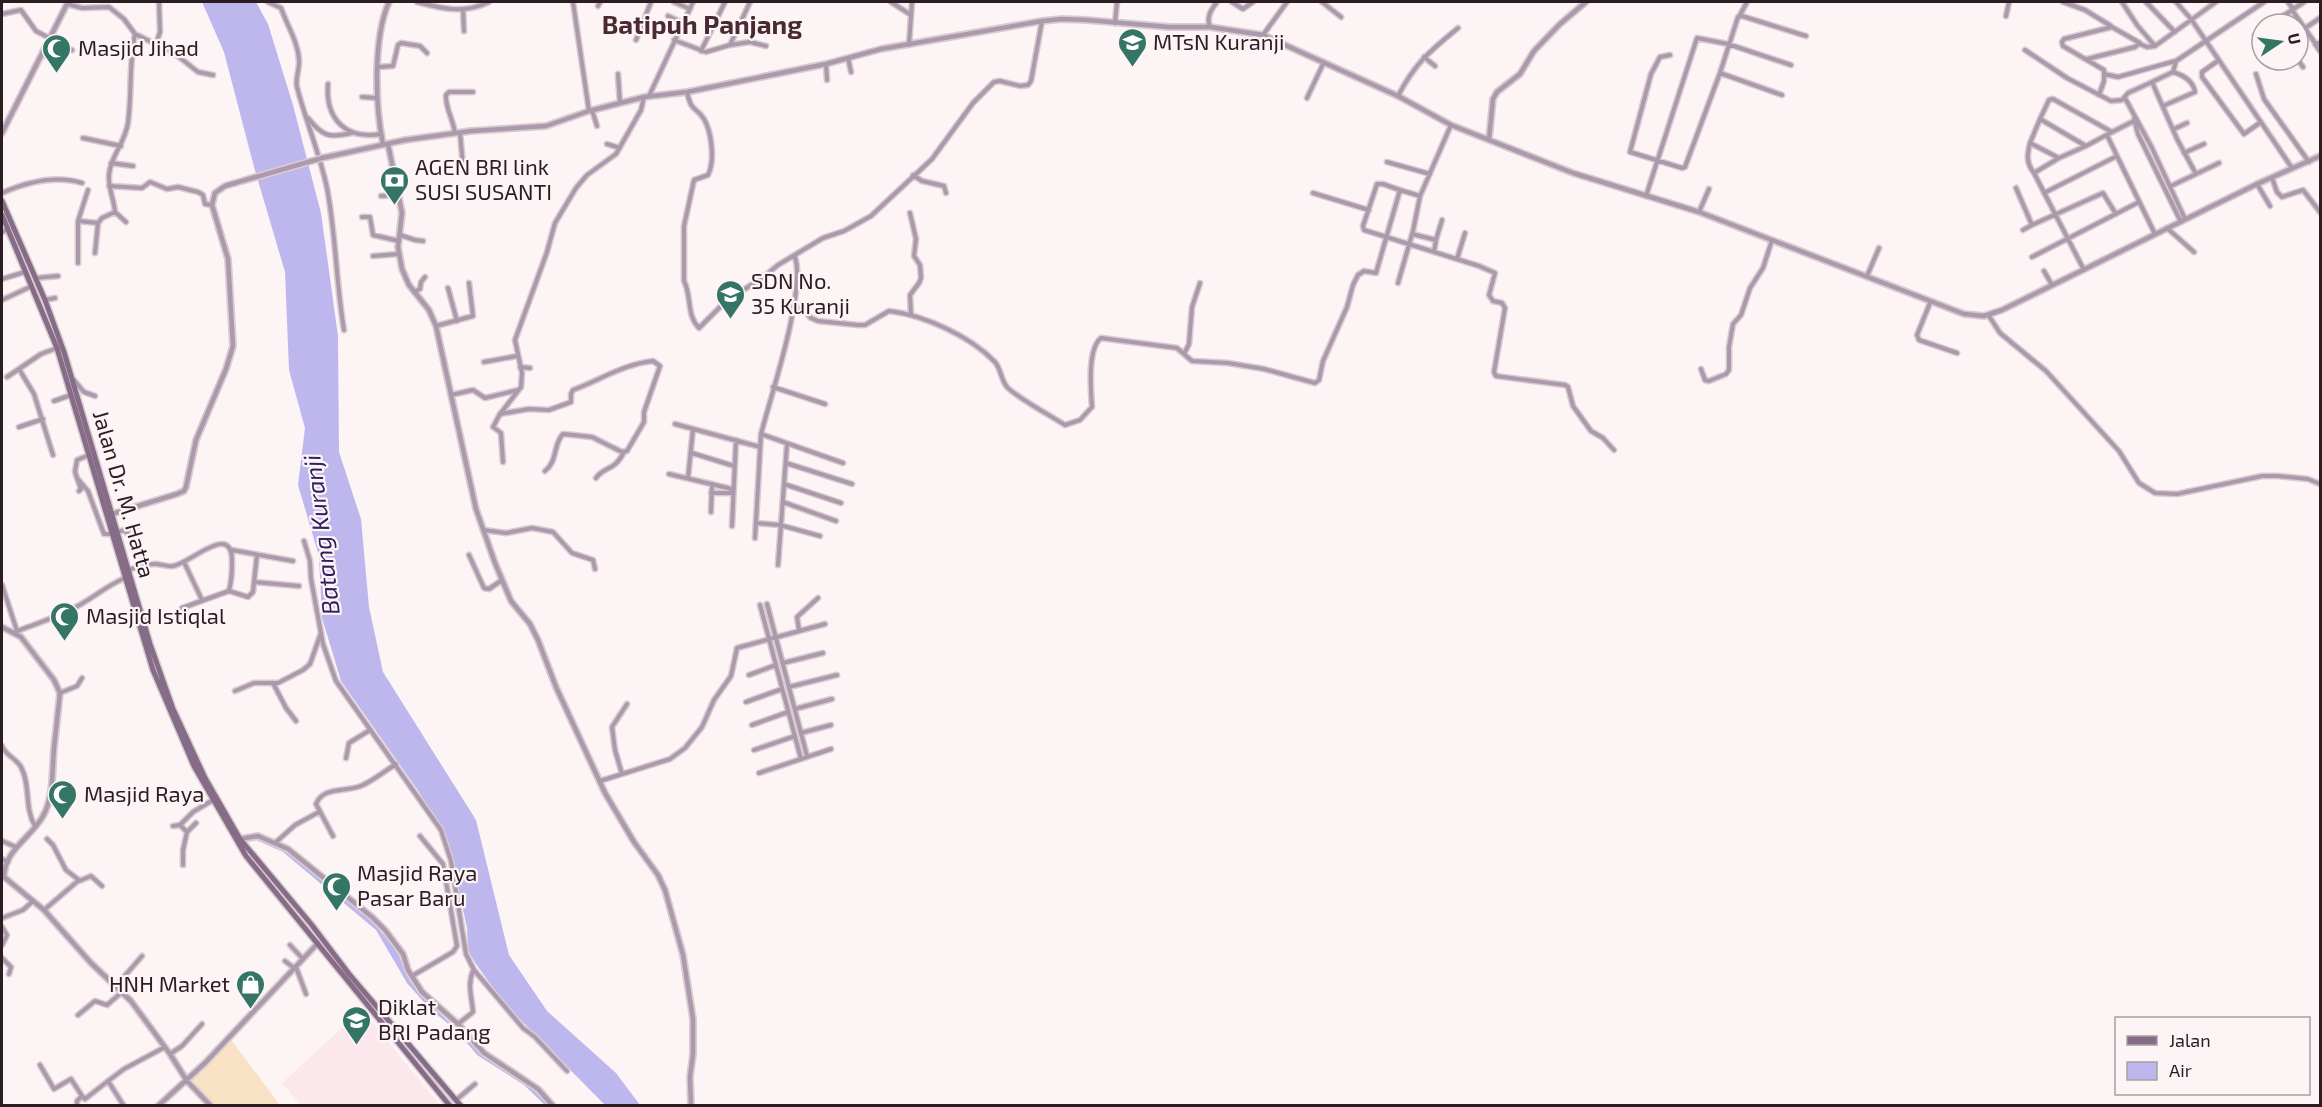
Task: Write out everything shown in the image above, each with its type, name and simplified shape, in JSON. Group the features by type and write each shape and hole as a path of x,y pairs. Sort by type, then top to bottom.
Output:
{"main road":[{"name":"Jalan Dr. M. Hatta","path":"2,201 35,278 89,455 128,570 157,672"},
{"name":"Jalan Dr. M. Hatta","path":"2,215 5,231 42,300 72,379 112,514 125,578 184,745 240,839 311,924 363,996 450,1106"},
{"name":"Jalan Dr. M. Hatta","path":"203,779 242,849 318,943 460,1106"}],"street":[{"path":"156,44 160,32 159,2"},
{"path":"268,2 281,8 294,38 299,62 296,84 320,154 327,188 344,330"},
{"path":"389,2 383,21 378,67 378,99 381,134 402,213 399,254 405,278 429,310 436,326 476,509 499,583 530,624 556,687 600,781 634,842 662,882 678,935 693,1019 691,1106"},
{"path":"417,2 442,9 463,9 489,2"},
{"path":"573,2 590,111 597,126"},
{"path":"636,40 651,2"},
{"path":"674,2 690,9"},
{"path":"503,462 501,433 493,427 519,389 522,380 514,343 555,224 571,196 587,175 611,159 620,148 693,2"},
{"path":"700,51 725,2"},
{"path":"730,45 750,2"},
{"path":"891,2 911,15"},
{"path":"909,45 912,2"},
{"path":"1115,22 1117,2"},
{"path":"1210,27 1209,16 1217,2"},
{"path":"1232,2 1243,9 1253,2"},
{"path":"1263,35 1287,2"},
{"path":"1323,2 1341,17"},
{"path":"1490,139 1493,99 1497,92 1520,74 1534,51 1560,24 1586,2"},
{"path":"1670,55 1660,57 1651,74 1630,152 1679,168 1685,167 1738,17 1747,2"},
{"path":"2006,16 2010,2"},
{"path":"2063,2 2085,10 2147,47 2155,46 2216,2"},
{"path":"2122,2 2137,25 2155,46"},
{"path":"2146,2 2175,32"},
{"path":"2176,2 2192,19 2293,169"},
{"path":"2104,75 2118,77 2176,61 2264,2"},
{"path":"2288,2 2292,10"},
{"path":"2289,12 2304,2"},
{"path":"2,133 4,120 45,56 50,38 68,3 82,8 109,7 124,19 135,34 174,53 198,72 213,75"},
{"path":"463,9 464,31"},
{"path":"2,14 21,10 36,31 72,50"},
{"path":"668,16 683,23"},
{"path":"1738,17 1742,16 1806,36"},
{"path":"112,514 184,491 196,440 226,369 233,345 228,259 212,205 215,193 225,186 322,158 385,144 458,133 546,126 590,111 647,97 687,92 826,64 848,57 1042,21 1062,19 1169,27 1210,27 1263,35 1398,96 1451,125 1573,173 1699,212 1773,239 1930,303 1975,317 1989,316 2257,184 2320,156"},
{"path":"687,92 691,108 706,122 712,160 708,175 694,180 684,226 684,281 688,289 691,316 699,328 726,301 778,265 795,257 823,238 864,221 932,159 988,86 1000,81 1020,86 1028,85 1031,81 1042,21"},
{"path":"2099,95 2104,70 2063,46 2062,42 2064,39 2112,27"},
{"path":"1398,96 1410,73 1424,57 1458,28"},
{"path":"126,222 115,212 109,186 111,163 121,146 128,122 135,34"},
{"path":"2310,37 2320,51"},
{"path":"1645,196 1697,38 1728,44 1791,65"},
{"path":"674,40 706,52 750,42 766,46"},
{"path":"378,67 393,66 398,45 401,43 420,46 428,53"},
{"path":"2315,43 2320,43"},
{"path":"2087,59 2140,44"},
{"path":"2025,50 2059,73 2115,102 2124,98 2128,93 2172,72 2176,61"},
{"path":"848,57 851,72"},
{"path":"1424,57 1435,66"},
{"path":"2219,60 2202,72 2202,78 2244,134 2261,122"},
{"path":"1307,98 1324,62"},
{"path":"826,64 827,80"},
{"path":"2163,106 2195,92 2187,78 2172,72"},
{"path":"1720,73 1782,95"},
{"path":"618,74 620,103"},
{"path":"2256,74 2264,99 2308,162"},
{"path":"2152,82 2196,174"},
{"path":"328,84 328,98 337,121 353,133"},
{"path":"464,165 458,133 446,104 446,94 448,92 473,92"},
{"path":"362,97 378,99"},
{"path":"2124,98 2132,113 2138,134 2183,220"},
{"path":"2084,270 2034,173 2028,166 2030,143 2049,100 2053,99 2112,132"},
{"path":"306,116 316,129 327,136 335,137 353,133 370,136 381,134"},
{"path":"2040,119 2086,146"},
{"path":"2034,173 2135,121"},
{"path":"2135,121 2170,186 2183,220"},
{"path":"2174,129 2187,123"},
{"path":"1398,283 1420,196 1451,125"},
{"path":"2107,135 2155,234"},
{"path":"82,138 121,146"},
{"path":"2030,143 2059,159"},
{"path":"607,144 620,148"},
{"path":"2184,153 2204,144"},
{"path":"2044,193 2117,156"},
{"path":"1387,162 1430,174"},
{"path":"111,163 133,166"},
{"path":"2170,186 2219,163"},
{"path":"913,175 922,181 944,186 946,193"},
{"path":"2272,178 2277,192 2282,197 2303,190 2320,212"},
{"path":"2,193 18,186 55,179 82,183"},
{"path":"109,186 141,188 150,182 166,189 181,188 198,192 203,195 205,204 212,205"},
{"path":"1420,196 1377,184 1363,226 1364,230 1495,273 1489,295 1493,301 1502,303 1505,308 1494,372 1496,376 1568,387 1573,406 1591,431 1603,438 1614,450"},
{"path":"2257,184 2270,206"},
{"path":"2016,188 2032,225"},
{"path":"1699,212 1709,189"},
{"path":"78,263 78,221 88,190"},
{"path":"794,306 818,321 858,325 865,324 889,311 925,318 975,346 997,364 1008,389 1065,425 1080,420 1092,407 1090,379 1096,345 1101,338 1177,348 1192,361 1252,367 1317,383 1323,361 1347,307 1353,285 1362,272 1376,274 1400,190"},
{"path":"1313,193 1369,210"},
{"path":"2023,230 2103,193 2116,214"},
{"path":"381,196 398,195"},
{"path":"2032,257 2139,202"},
{"path":"95,252 98,223 102,218 115,212"},
{"path":"910,213 916,239 914,256 920,263 921,278 920,283 910,295 911,314"},
{"path":"362,217 370,217 372,235 399,241"},
{"path":"1434,252 1442,220"},
{"path":"78,221 98,223"},
{"path":"2167,228 2194,252"},
{"path":"1457,259 1466,233"},
{"path":"1412,234 1436,240"},
{"path":"400,235 423,241"},
{"path":"1701,369 1705,380 1709,381 1726,374 1729,370 1729,347 1733,324 1741,315 1750,288 1763,268 1773,239"},
{"path":"1867,276 1879,248"},
{"path":"373,256 399,254"},
{"path":"755,538 761,434 794,306 797,268 795,257"},
{"path":"2,279 26,271"},
{"path":"2044,271 2052,285"},
{"path":"35,278 58,276"},
{"path":"414,292 420,289 425,277"},
{"path":"436,326 474,316 469,283"},
{"path":"1184,355 1189,344 1192,307 1200,283"},
{"path":"2,300 33,286"},
{"path":"448,288 457,321"},
{"path":"42,300 55,298"},
{"path":"1930,303 1917,335 1919,340 1957,354"},
{"path":"1989,316 2000,333 2046,371 2119,451 2139,483 2155,493 2177,494 2262,476 2307,479 2320,484"},
{"path":"7,377 41,354 57,348"},
{"path":"484,363 517,356"},
{"path":"500,414 529,409 552,410 571,402 573,390 631,365 653,361 658,364 661,369 644,412 644,422 616,466 598,474 596,478"},
{"path":"520,367 530,368"},
{"path":"19,369 34,394 52,455"},
{"path":"72,379 84,392 95,396"},
{"path":"773,387 825,404"},
{"path":"451,395 470,389 485,398 519,389"},
{"path":"54,401 72,395"},
{"path":"20,427 43,419"},
{"path":"675,424 760,447"},
{"path":"688,478 693,429"},
{"path":"545,471 554,460 559,436 563,434 592,437 624,452"},
{"path":"761,434 843,463"},
{"path":"732,525 736,440"},
{"path":"778,565 788,444"},
{"path":"692,453 734,466"},
{"path":"79,491 81,489 77,478 76,461 89,455"},
{"path":"786,463 852,484"},
{"path":"669,474 732,491"},
{"path":"77,478 88,491 104,534 137,526"},
{"path":"711,512 712,484"},
{"path":"784,484 841,503"},
{"path":"711,493 732,491"},
{"path":"783,502 836,521"},
{"path":"756,523 780,525 820,536"},
{"path":"483,530 506,533 532,528 553,532 572,553 593,560 595,569"},
{"path":"125,530 130,537"},
{"path":"304,541 310,561 321,632 336,681 441,830 451,861 466,954 474,970 523,1028 535,1037 567,1071"},
{"path":"128,570 151,564 171,566 216,544 257,555 293,561"},
{"path":"229,591 232,569 231,549"},
{"path":"182,608 229,591 248,597 253,592 257,555"},
{"path":"469,555 482,585 488,589 499,583"},
{"path":"184,561 201,600"},
{"path":"16,632 69,611 99,594 110,584 125,578"},
{"path":"254,582 299,586"},
{"path":"2,585 16,632"},
{"path":"799,630 796,617 818,598"},
{"path":"767,604 807,756"},
{"path":"760,605 801,759"},
{"path":"600,781 670,759 685,748 702,727 714,700 731,676 737,648 825,624"},
{"path":"2,627 16,632 21,637 54,680 60,693 48,802 43,818 16,847 8,861 4,872 5,879 44,910 91,963 131,1001 187,1081 211,1106"},
{"path":"235,691 251,683 273,683 283,680 307,667 321,632"},
{"path":"783,663 824,653"},
{"path":"749,675 776,665"},
{"path":"789,687 837,675"},
{"path":"60,693 80,685 82,678"},
{"path":"273,683 286,708 296,721"},
{"path":"746,702 782,689"},
{"path":"795,710 832,699"},
{"path":"622,774 615,750 612,727 627,704"},
{"path":"752,724 788,712"},
{"path":"801,733 831,725"},
{"path":"346,758 349,743 370,730"},
{"path":"753,750 795,736"},
{"path":"2,746 21,767 29,813 35,826"},
{"path":"759,773 831,749"},
{"path":"333,836 316,804 319,798 342,788 365,785 396,764"},
{"path":"173,826 180,825 193,812 213,800"},
{"path":"275,843 295,825 320,812"},
{"path":"183,865 183,850 187,832 196,823"},
{"path":"180,825 187,832"},
{"path":"240,839 254,836 275,843 299,856 378,922 402,954 422,992 458,1024 484,1053 538,1089 553,1106"},
{"path":"412,976 453,952 457,946 443,864 420,836"},
{"path":"46,839 54,847 66,870 79,881"},
{"path":"2,841 16,847"},
{"path":"2,859 8,861"},
{"path":"44,910 79,881 91,876 102,886"},
{"path":"2,918 23,910 33,901"},
{"path":"2,927 7,935 2,945"},
{"path":"158,1106 187,1081 318,943"},
{"path":"290,945 303,959"},
{"path":"116,987 142,956"},
{"path":"2,958 11,967 9,974"},
{"path":"285,962 296,968 306,994"},
{"path":"458,1024 473,1012 470,978 474,970"},
{"path":"78,1015 95,1001 107,1005 122,992"},
{"path":"170,1054 182,1046 201,1024"},
{"path":"40,1065 54,1089 69,1079 85,1099 129,1066 165,1047"},
{"path":"108,1081 124,1106"},
{"path":"456,1100 475,1084"},
{"path":"77,1106 77,1101 82,1096"}],"shaded area":[{"name":"Diklat BRI Padang","path":"362,1010 440,1105 301,1105 282,1083"},
{"path":"229,1037 280,1105 209,1105 185,1080"}],"water":[{"name":"Batang Kuranji","path":"202,2 256,2 268,24 293,105 321,213 338,336 339,452 361,519 369,607 383,672 476,820 509,955 547,1011 616,1073 640,1105 605,1105 504,1003 476,964 468,951 467,928 449,845 419,792 341,681 322,618 319,556 298,485 305,428 289,370 285,272 254,167 224,52"},
{"path":"256,838 295,857 372,921 397,951 410,981 430,1004 479,1051 534,1088 550,1105 545,1105 524,1085 477,1055 458,1032 429,1008 407,983 376,930 283,852 256,840 247,842 245,839"}],"place":[{"name":"MTsN Kuranji","path":"1132,68"},
{"name":"Masjid Jihad","path":"57,74"},
{"name":"AGEN BRI link SUSI SUSANTI","path":"394,206"},
{"name":"SDN No. 35 Kuranji","path":"730,320"},
{"name":"Masjid Istiqlal","path":"65,642"},
{"name":"Masjid Raya","path":"63,820"},
{"name":"Masjid Raya Pasar Baru","path":"336,912"},
{"name":"HNH Market","path":"251,1010"},
{"name":"Diklat BRI Padang","path":"357,1046"}],"district":[{"name":"Batipuh Panjang","path":"702,25"}]}
